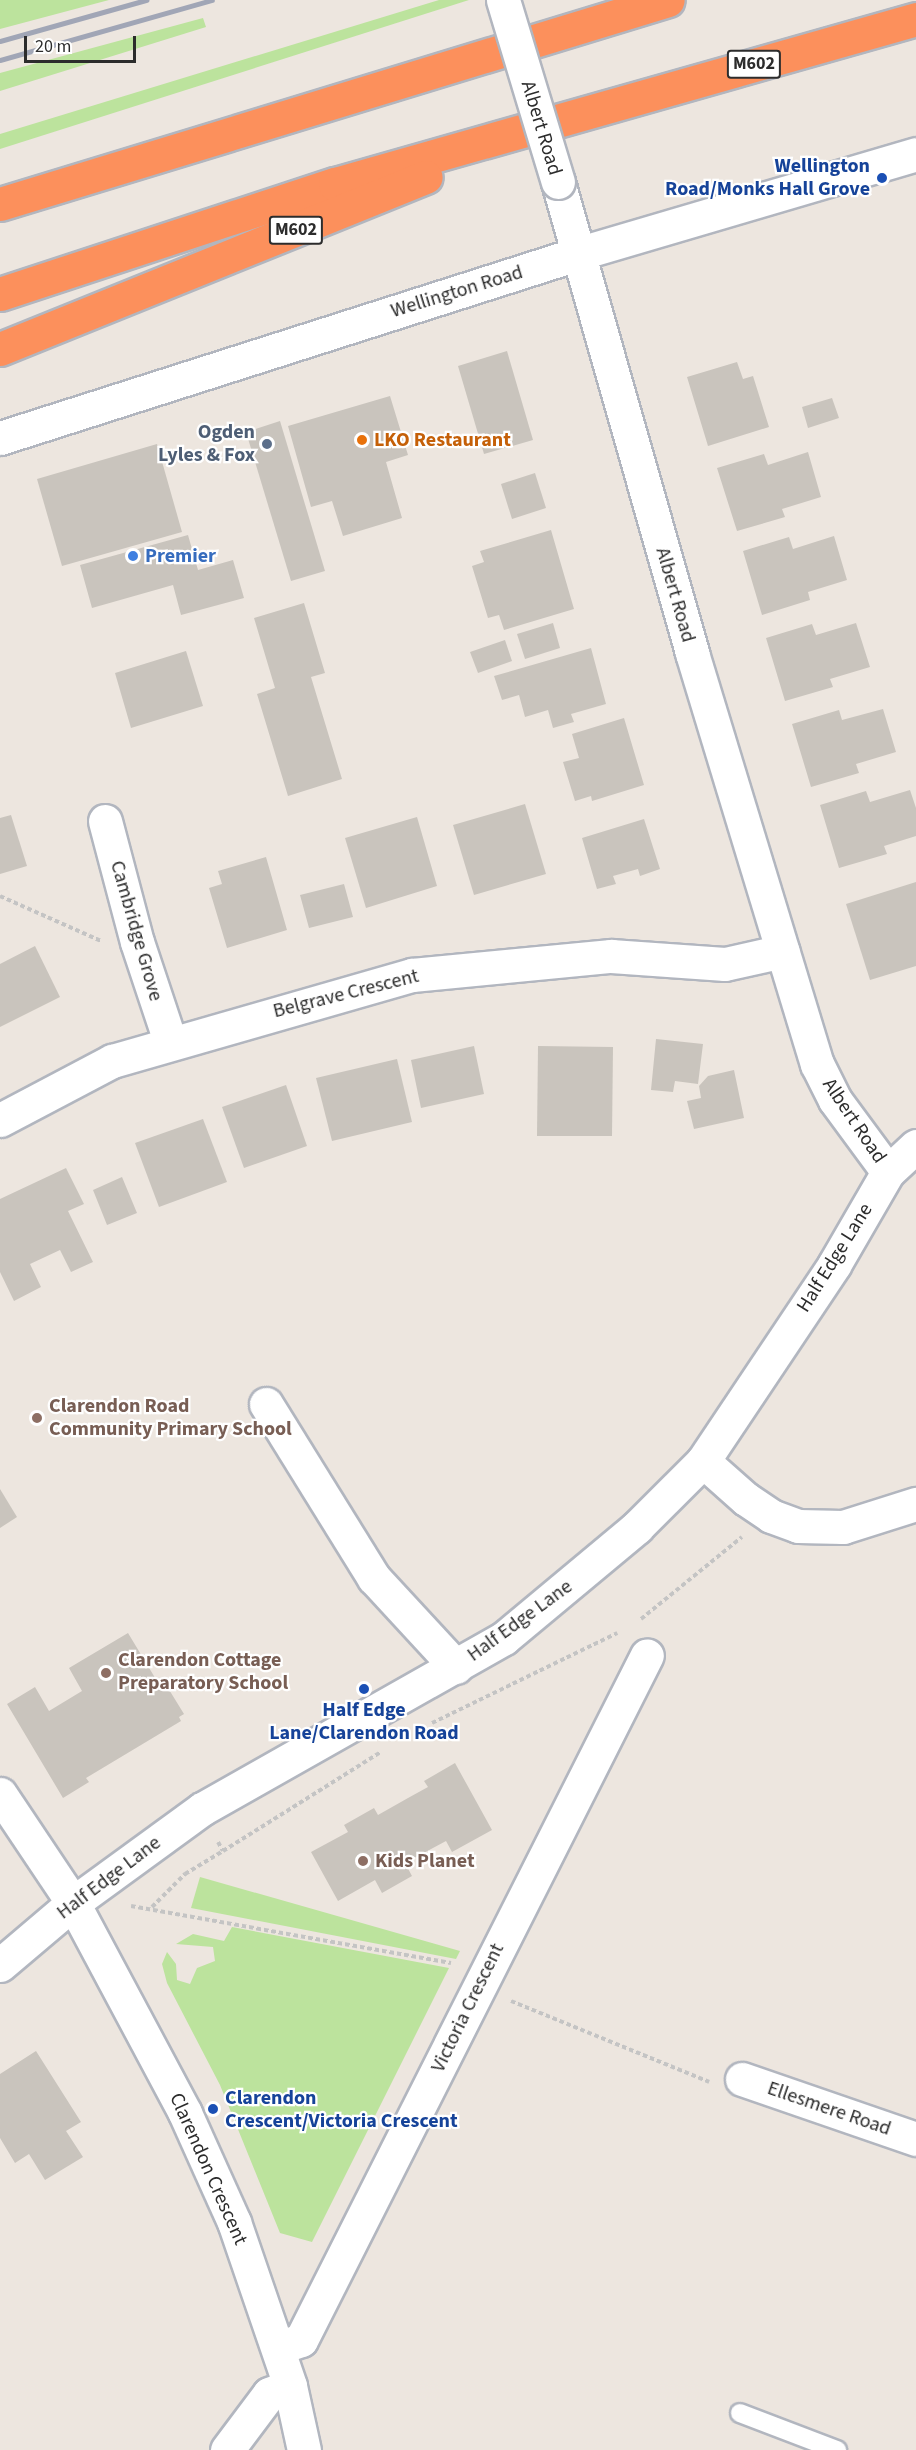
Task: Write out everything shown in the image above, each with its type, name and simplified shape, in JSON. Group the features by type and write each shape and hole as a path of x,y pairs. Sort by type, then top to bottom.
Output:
{"highway":[{"path":"0,204 196,147 668,0"},
{"name":"M602","path":"0,294 324,187 916,19"},
{"name":"M602","path":"0,349 592,110"},
{"path":"0,221 196,147"}],"street":[{"name":"Albert Road","path":"503,0 817,1064 835,1100 888,1172"},
{"name":"Wellington Road","path":"0,438 577,254 916,154"},
{"name":"Cambridge Grove","path":"105,821 137,942 170,1041"},
{"name":"Belgrave Crescent","path":"0,1120 112,1060 170,1041 412,975 611,956 725,964 783,951"},
{"name":"Half Edge Lane","path":"0,1965 73,1903 202,1809 504,1638 578,1580 703,1461 834,1265 888,1172 916,1146"},
{"path":"266,1404 374,1578 456,1667"},
{"path":"703,1461 759,1508 798,1526 818,1530 874,1520 916,1504"},
{"name":"Victoria Crescent","path":"278,2348 301,2340 647,1655"},
{"name":"Clarendon Crescent","path":"0,1794 73,1903 185,2114 234,2222 290,2386 304,2450"},
{"name":"Ellesmere Road","path":"742,2079 916,2139"},
{"path":"227,2450 269,2394 290,2386"}],"lane":[{"path":"740,2413 837,2450"}],"path":[{"path":"0,896 106,943 137,942"},
{"path":"426,1726 636,1623 741,1539 759,1508"},
{"path":"636,1623 647,1655"},
{"path":"152,1908 185,1875 384,1750"},
{"path":"202,1809 223,1851"},
{"path":"73,1903 152,1908 482,1979 705,2082 742,2079"}],"green space":[{"path":"0,0 109,0 0,29"},
{"path":"439,0 469,0 0,149 0,134"},
{"path":"203,18 206,27 0,91 0,73"},
{"path":"200,1877 460,1951 456,1959 191,1908"},
{"path":"232,1927 449,1968 312,2242 280,2233 220,2085 167,1983 162,1964 167,1952 176,1964 177,1980 190,1984 197,1968 215,1961 213,1947 176,1944 193,1934 224,1941"}],"building":[{"path":"507,351 533,440 484,454 458,366"},
{"path":"737,362 743,379 753,376 769,427 708,446 687,377"},
{"path":"390,396 408,455 386,462 402,518 343,536 332,501 311,507 288,426"},
{"path":"832,398 839,418 808,428 802,407"},
{"path":"280,421 325,571 291,581 246,432"},
{"path":"157,444 182,532 62,566 37,479"},
{"path":"808,452 821,497 782,509 785,517 737,531 717,468 764,454 768,465"},
{"path":"535,473 546,508 512,519 501,484"},
{"path":"551,530 574,609 504,630 499,615 488,618 472,566 484,562 480,551"},
{"path":"188,535 198,570 233,560 244,598 181,615 173,585 92,608 80,565"},
{"path":"834,536 847,580 808,592 810,600 762,615 743,551 789,537 793,549"},
{"path":"304,603 325,673 311,677 342,779 288,796 257,694 275,688 254,618"},
{"path":"553,623 560,648 525,659 517,634"},
{"path":"856,623 870,667 830,679 833,687 785,701 766,638 812,624 816,635"},
{"path":"505,640 512,661 478,673 470,652"},
{"path":"591,648 606,704 571,714 574,722 553,728 548,710 525,717 519,695 502,700 494,676"},
{"path":"186,651 203,706 131,728 115,673"},
{"path":"883,709 896,752 856,764 859,773 811,787 792,724 839,710 842,720"},
{"path":"624,718 644,785 592,801 591,796 575,801 563,762 579,758 572,734"},
{"path":"910,790 916,808 916,836 884,846 887,854 839,868 820,805 866,791 870,802"},
{"path":"525,804 546,874 474,895 453,825"},
{"path":"11,815 27,866 0,874 0,818"},
{"path":"417,817 437,886 366,908 345,838"},
{"path":"644,819 660,869 640,876 638,869 613,876 616,884 597,889 582,838"},
{"path":"266,857 287,930 227,948 209,888 222,884 218,871"},
{"path":"916,882 916,966 870,980 846,904"},
{"path":"344,884 353,917 309,928 300,895"},
{"path":"35,946 60,997 0,1027 0,964"},
{"path":"656,1039 703,1044 698,1084 675,1081 673,1092 651,1090"},
{"path":"474,1046 484,1094 421,1108 411,1060"},
{"path":"538,1046 613,1047 612,1136 537,1136"},
{"path":"397,1059 412,1122 332,1141 316,1078"},
{"path":"734,1070 744,1118 694,1129 687,1101 701,1098 699,1086 708,1076"},
{"path":"286,1085 307,1146 244,1168 222,1107"},
{"path":"203,1119 227,1182 159,1207 135,1143"},
{"path":"66,1168 84,1204 68,1211 93,1262 71,1272 60,1250 30,1264 41,1287 14,1301 0,1272 0,1199"},
{"path":"122,1177 137,1213 107,1225 93,1190"},
{"path":"0,1489 17,1517 0,1528"},
{"path":"128,1633 163,1691 168,1688 184,1714 179,1717 181,1721 86,1778 89,1782 63,1798 7,1704 35,1687 49,1711 82,1691 69,1668"},
{"path":"455,1763 492,1830 452,1852 446,1841 405,1863 412,1876 382,1893 375,1880 338,1901 311,1852 348,1832 344,1825 374,1808 378,1815 428,1787 424,1781"},
{"path":"36,2051 81,2122 66,2131 83,2157 45,2180 29,2154 15,2163 0,2138 0,2074"}],"railway":[{"path":"0,41 146,0"},
{"path":"0,60 212,0"}],"place":[{"name":"Wellington Road/Monks Hall Grove","path":"882,178"},
{"name":"LKO Restaurant","path":"362,440"},
{"name":"Ogden Lyles & Fox","path":"267,444"},
{"name":"Premier","path":"133,556"},
{"name":"Clarendon Road Community Primary School","path":"37,1418"},
{"name":"Clarendon Cottage Preparatory School","path":"106,1673"},
{"name":"Half Edge Lane/Clarendon Road","path":"364,1689"},
{"name":"Kids Planet","path":"363,1861"},
{"name":"Clarendon Crescent/Victoria Crescent","path":"213,2109"}]}
